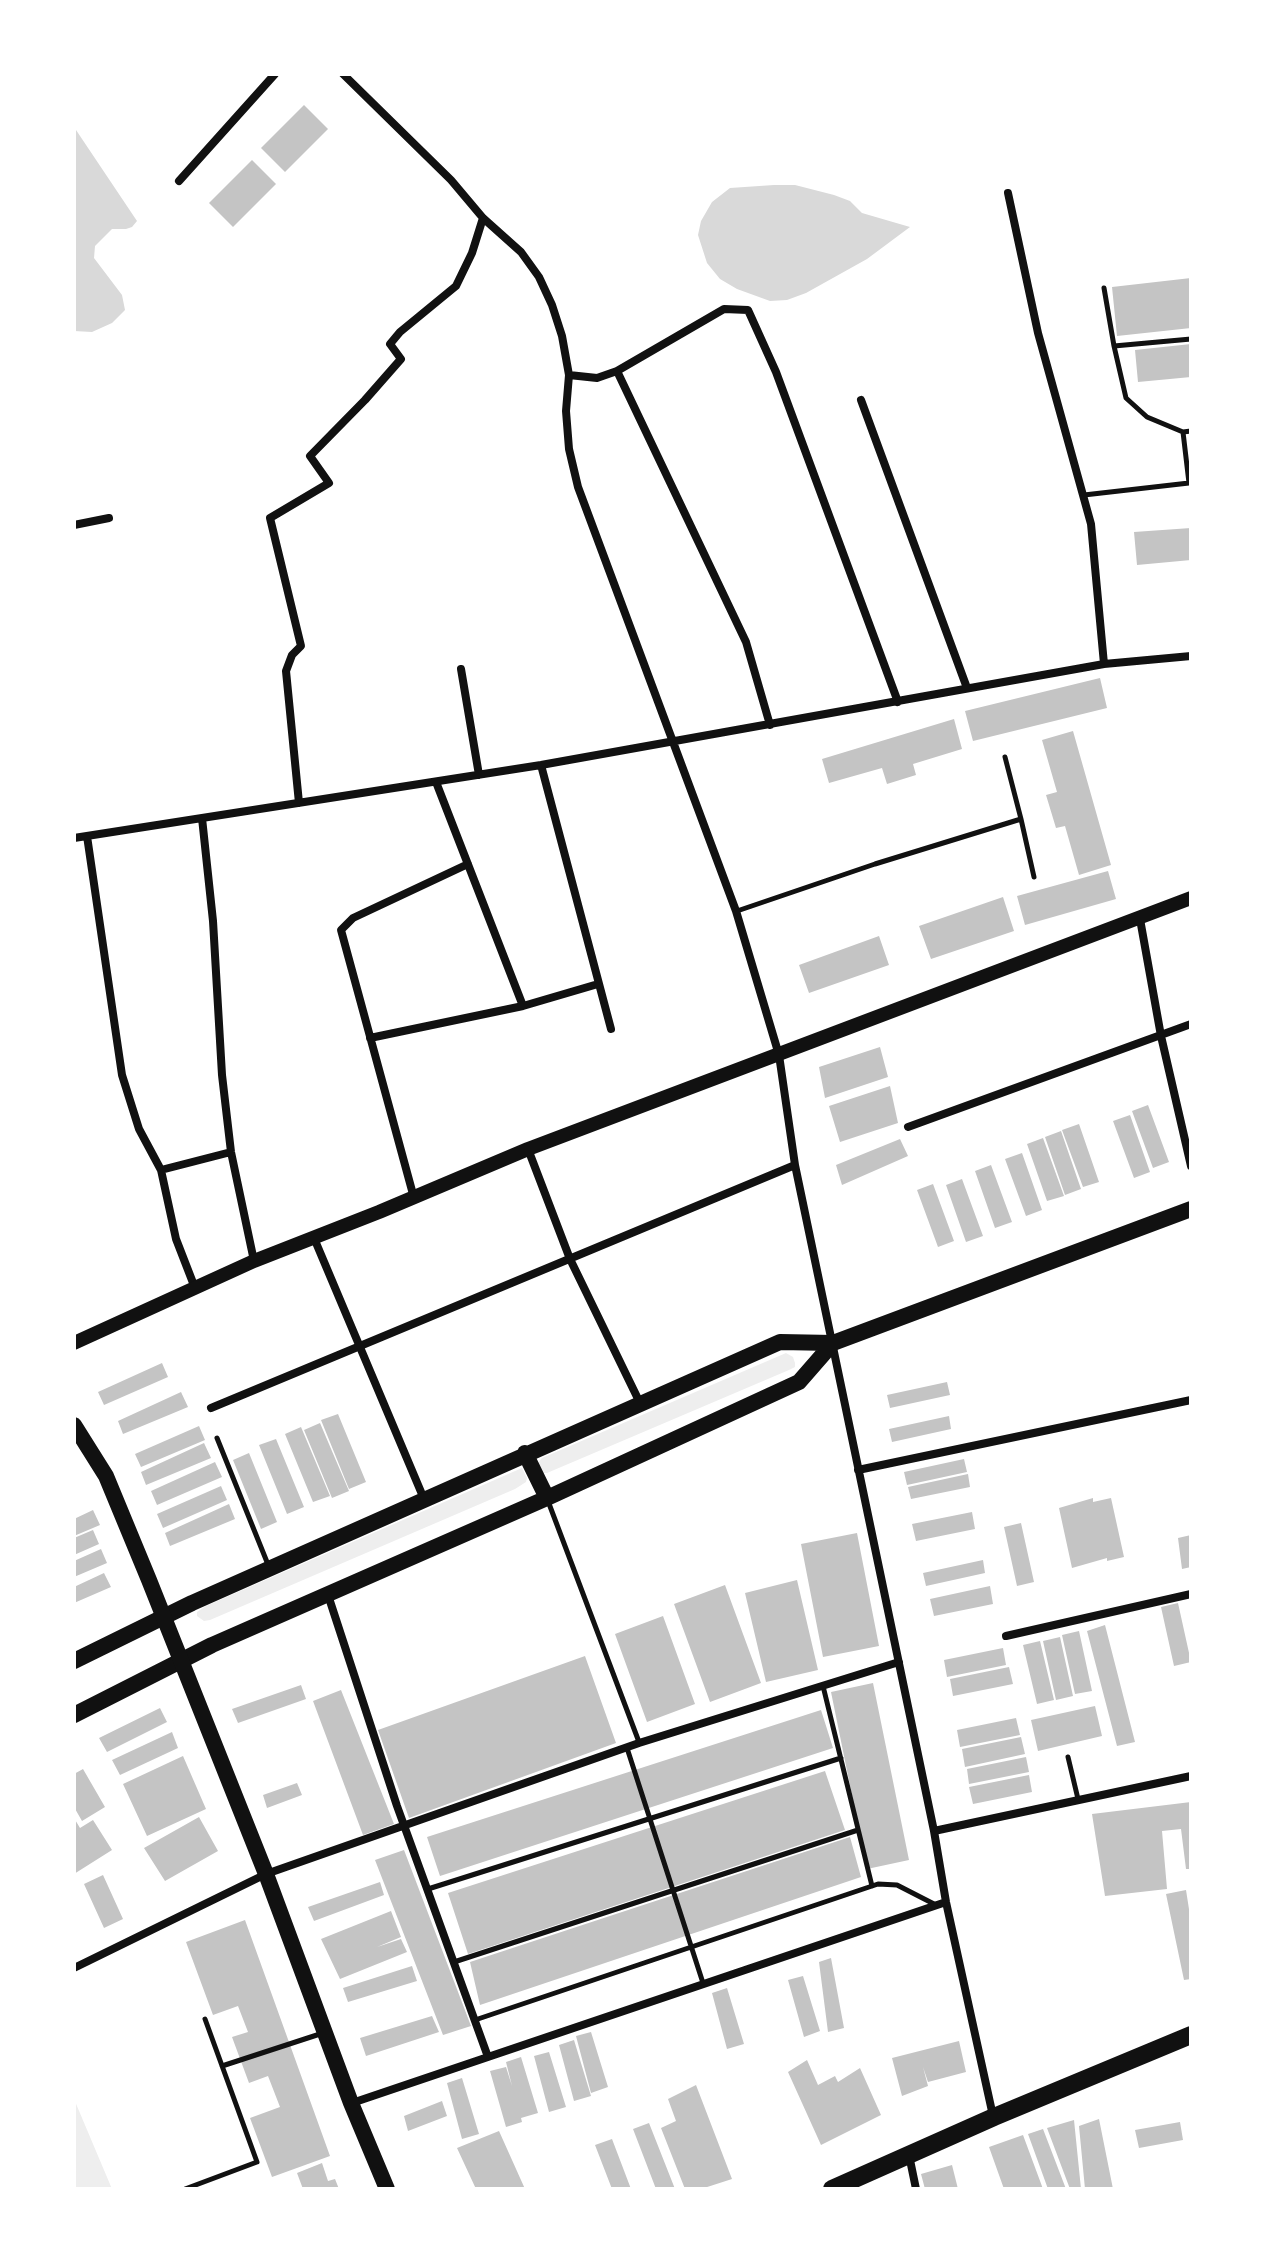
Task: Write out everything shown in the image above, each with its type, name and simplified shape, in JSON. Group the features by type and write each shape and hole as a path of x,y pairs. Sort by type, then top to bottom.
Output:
{"highway":[{"path":"832,2189 1191,2035"}],"main road":[{"path":"74,1661 269,1568 780,1342 833,1343 1191,1209"},
{"path":"74,1715 181,1661 799,1382 833,1343"},
{"path":"74,1425 106,1476 266,1874 351,2103 387,2189"},
{"path":"525,1453 547,1498"}],"street":[{"path":"179,181 275,74"},
{"path":"343,74 451,180 483,218 521,252 539,277 562,336 569,375 566,411 569,449 578,487 736,911 779,1055 795,1165 934,1831 946,1902 994,2117"},
{"path":"1008,193 1038,333 1091,524 1104,664"},
{"path":"299,803 286,671 292,655 301,646 270,518 329,483 310,456 401,359 390,344 400,332 456,286 472,253 483,218"},
{"path":"569,375 597,378 617,371 724,309 748,310 776,372 898,702"},
{"path":"617,371 746,642 770,725"},
{"path":"861,400 967,688"},
{"path":"74,525 109,518"},
{"path":"74,838 541,765 1104,664 1191,656"},
{"path":"461,669 479,775"},
{"path":"541,765 611,1029"},
{"path":"436,782 523,1006"},
{"path":"202,818 231,1152 254,1261"},
{"path":"87,836 122,1075 139,1129 161,1170 176,1239 195,1288"},
{"path":"414,1198 341,930 353,918 468,864"},
{"path":"74,1343 254,1261 528,1149 1191,898"},
{"path":"1140,919 1161,1036 1191,1166"},
{"path":"370,1038 523,1006 598,984"},
{"path":"908,1127 1191,1024"},
{"path":"528,1149 570,1259 640,1403"},
{"path":"161,1170 231,1152"},
{"path":"211,1408 795,1165"},
{"path":"314,1238 424,1499"},
{"path":"858,1470 1191,1400"},
{"path":"1006,1636 1191,1594"},
{"path":"328,1595 405,1825 488,2057"},
{"path":"74,1968 266,1874 639,1743 899,1662"},
{"path":"934,1831 1191,1776"},
{"path":"351,2103 946,1902"},
{"path":"909,2154 916,2189"}],"lane":[{"path":"1104,288 1126,398 1147,417 1183,432 1191,431"},
{"path":"1114,346 1191,339"},
{"path":"1083,495 1189,483 1183,432"},
{"path":"1005,757 1034,877"},
{"path":"736,911 1021,819"},
{"path":"217,1438 269,1568"},
{"path":"547,1498 639,1743"},
{"path":"823,1686 872,1886"},
{"path":"627,1748 703,1983"},
{"path":"1068,1757 1079,1800"},
{"path":"428,1889 841,1758"},
{"path":"454,1962 858,1830"},
{"path":"475,2020 872,1886 897,1885 936,1905"},
{"path":"185,2189 257,2162 205,2019"},
{"path":"222,2066 325,2033"}],"shaded area":[{"path":"74,127 137,221 126,229 112,229 95,246 94,258 122,295 125,310 112,323 92,332 74,331"},
{"path":"795,185 834,195 850,201 862,213 910,227 867,259 806,293 787,300 770,301 720,279 707,263 698,235 701,221 712,202 730,188"},
{"path":"786,1353 793,1357 795,1363 795,1367 789,1370 547,1473 543,1473 538,1463 542,1458"},
{"path":"522,1468 526,1482 515,1489 210,1620 204,1621 197,1616 197,1612 206,1606"},
{"path":"74,2099 112,2189 74,2189"}],"building":[{"path":"304,105 328,129 285,172 261,148"},
{"path":"252,160 276,184 233,227 209,203"},
{"path":"1191,278 1191,328 1117,336 1112,287"},
{"path":"1191,344 1191,377 1138,382 1135,350"},
{"path":"1191,528 1191,560 1137,565 1134,532"},
{"path":"1100,678 1107,708 973,741 965,711"},
{"path":"954,719 962,749 913,764 916,775 887,784 882,768 829,783 822,759"},
{"path":"1073,731 1111,865 1079,875 1065,826 1056,828 1046,795 1057,792 1042,740"},
{"path":"1108,871 1116,899 1025,925 1017,896"},
{"path":"1003,897 1014,931 931,959 919,926"},
{"path":"879,936 889,965 809,993 799,965"},
{"path":"880,1047 888,1077 825,1098 819,1067"},
{"path":"890,1086 898,1123 840,1142 829,1106"},
{"path":"1148,1105 1169,1162 1153,1168 1132,1111"},
{"path":"1130,1115 1150,1172 1134,1178 1113,1121"},
{"path":"1079,1124 1099,1182 1083,1187 1062,1130"},
{"path":"1061,1131 1081,1189 1065,1195 1045,1137"},
{"path":"1043,1138 1064,1196 1047,1201 1027,1144"},
{"path":"900,1139 908,1156 842,1185 836,1165"},
{"path":"1022,1153 1042,1210 1026,1216 1005,1159"},
{"path":"991,1165 1012,1222 995,1228 975,1171"},
{"path":"962,1179 983,1236 966,1242 946,1185"},
{"path":"933,1184 954,1241 938,1247 917,1190"},
{"path":"162,1363 168,1377 104,1405 98,1392"},
{"path":"947,1382 950,1395 890,1408 887,1395"},
{"path":"181,1392 188,1407 123,1434 118,1421"},
{"path":"338,1414 366,1482 349,1489 321,1420"},
{"path":"949,1416 951,1429 892,1442 889,1429"},
{"path":"320,1423 349,1491 332,1498 304,1430"},
{"path":"199,1426 205,1440 141,1467 135,1454"},
{"path":"301,1427 330,1496 313,1502 285,1434"},
{"path":"276,1439 304,1507 287,1514 259,1445"},
{"path":"204,1443 211,1458 146,1485 141,1472"},
{"path":"249,1453 277,1522 261,1529 233,1460"},
{"path":"964,1459 967,1472 907,1485 904,1472"},
{"path":"215,1462 222,1477 157,1505 151,1491"},
{"path":"968,1474 970,1487 911,1499 908,1487"},
{"path":"221,1486 227,1500 163,1528 157,1514"},
{"path":"1093,1498 1093,1502 1111,1498 1124,1557 1107,1561 1107,1558 1072,1568 1059,1508"},
{"path":"229,1504 235,1519 170,1546 165,1533"},
{"path":"93,1510 100,1525 74,1536 74,1519"},
{"path":"972,1512 975,1529 916,1541 912,1524"},
{"path":"1021,1523 1034,1582 1017,1586 1004,1527"},
{"path":"93,1530 99,1544 74,1555 74,1538"},
{"path":"857,1533 879,1646 823,1657 801,1544"},
{"path":"1191,1535 1191,1567 1182,1569 1178,1538"},
{"path":"101,1549 107,1563 74,1577 74,1561"},
{"path":"983,1560 985,1573 926,1586 923,1573"},
{"path":"104,1573 111,1587 74,1603 74,1587"},
{"path":"797,1580 818,1670 766,1682 745,1593"},
{"path":"725,1585 761,1683 710,1702 674,1604"},
{"path":"990,1586 993,1604 934,1616 930,1599"},
{"path":"1178,1603 1191,1662 1174,1666 1161,1607"},
{"path":"663,1616 695,1704 647,1722 615,1634"},
{"path":"1105,1625 1135,1742 1117,1746 1087,1631"},
{"path":"1079,1631 1092,1691 1075,1694 1062,1635"},
{"path":"1060,1637 1073,1696 1056,1700 1043,1641"},
{"path":"1040,1641 1054,1700 1037,1704 1023,1645"},
{"path":"1003,1648 1006,1665 947,1677 944,1660"},
{"path":"585,1656 616,1743 409,1818 378,1730"},
{"path":"1009,1667 1013,1684 953,1696 950,1679"},
{"path":"873,1683 909,1860 867,1869 831,1692"},
{"path":"301,1685 306,1699 238,1723 232,1709"},
{"path":"341,1690 394,1824 363,1835 313,1701"},
{"path":"1095,1706 1102,1736 1038,1751 1031,1720"},
{"path":"160,1708 167,1722 107,1752 99,1738"},
{"path":"821,1710 833,1748 440,1876 427,1837"},
{"path":"1016,1718 1020,1735 960,1747 957,1730"},
{"path":"172,1732 178,1748 120,1775 112,1760"},
{"path":"1021,1737 1025,1754 965,1767 962,1749"},
{"path":"183,1756 206,1809 147,1836 123,1784"},
{"path":"1026,1757 1029,1772 969,1784 967,1769"},
{"path":"83,1769 105,1807 82,1821 74,1807 74,1774"},
{"path":"825,1771 845,1830 468,1954 448,1893"},
{"path":"1029,1775 1032,1792 973,1804 969,1787"},
{"path":"297,1783 302,1795 267,1808 263,1795"},
{"path":"1191,1802 1191,1869 1186,1869 1181,1829 1162,1831 1167,1889 1105,1896 1092,1814"},
{"path":"199,1817 218,1851 165,1881 144,1848"},
{"path":"74,1818 80,1828 93,1820 112,1850 74,1874"},
{"path":"850,1837 861,1877 480,2005 470,1962"},
{"path":"404,1850 471,2026 443,2035 375,1860"},
{"path":"103,1875 123,1919 104,1928 84,1884"},
{"path":"380,1882 384,1895 314,1921 308,1907"},
{"path":"1186,1890 1191,1922 1191,1979 1184,1980 1166,1894"},
{"path":"391,1911 401,1937 377,1947 401,1939 407,1952 340,1979 321,1939"},
{"path":"245,1920 330,2156 272,2177 250,2118 280,2107 268,2076 249,2083 232,2037 248,2032 238,2006 213,2015 186,1942"},
{"path":"831,1958 844,2028 828,2032 819,1962"},
{"path":"412,1966 417,1981 348,2002 343,1988"},
{"path":"803,1976 820,2031 804,2037 788,1980"},
{"path":"727,1988 744,2044 727,2049 712,1993"},
{"path":"432,2016 439,2032 366,2056 360,2038"},
{"path":"591,2032 608,2087 591,2093 576,2036"},
{"path":"574,2040 591,2096 574,2101 559,2045"},
{"path":"959,2041 966,2072 928,2082 923,2067 928,2086 902,2096 892,2058"},
{"path":"549,2052 566,2107 549,2112 534,2056"},
{"path":"521,2057 538,2113 506,2127 490,2071 506,2067 512,2086 506,2062"},
{"path":"807,2060 818,2085 835,2076 838,2082 860,2068 881,2115 821,2145 788,2072"},
{"path":"462,2078 479,2134 462,2139 447,2083"},
{"path":"696,2085 732,2179 701,2189 685,2189 661,2128 676,2121 668,2099"},
{"path":"442,2101 447,2116 408,2131 404,2116"},
{"path":"1099,2119 1113,2189 1085,2189 1079,2126"},
{"path":"1074,2120 1081,2189 1070,2189 1047,2128"},
{"path":"1180,2122 1183,2140 1139,2148 1135,2130"},
{"path":"649,2123 675,2189 656,2189 633,2129"},
{"path":"1043,2129 1066,2189 1048,2189 1028,2134"},
{"path":"499,2131 525,2189 476,2189 457,2148"},
{"path":"1023,2135 1043,2189 1004,2189 989,2147"},
{"path":"612,2139 631,2189 612,2189 595,2145"},
{"path":"322,2163 328,2181 335,2179 339,2189 303,2189 297,2173"},
{"path":"952,2165 958,2189 925,2189 921,2174"}]}
